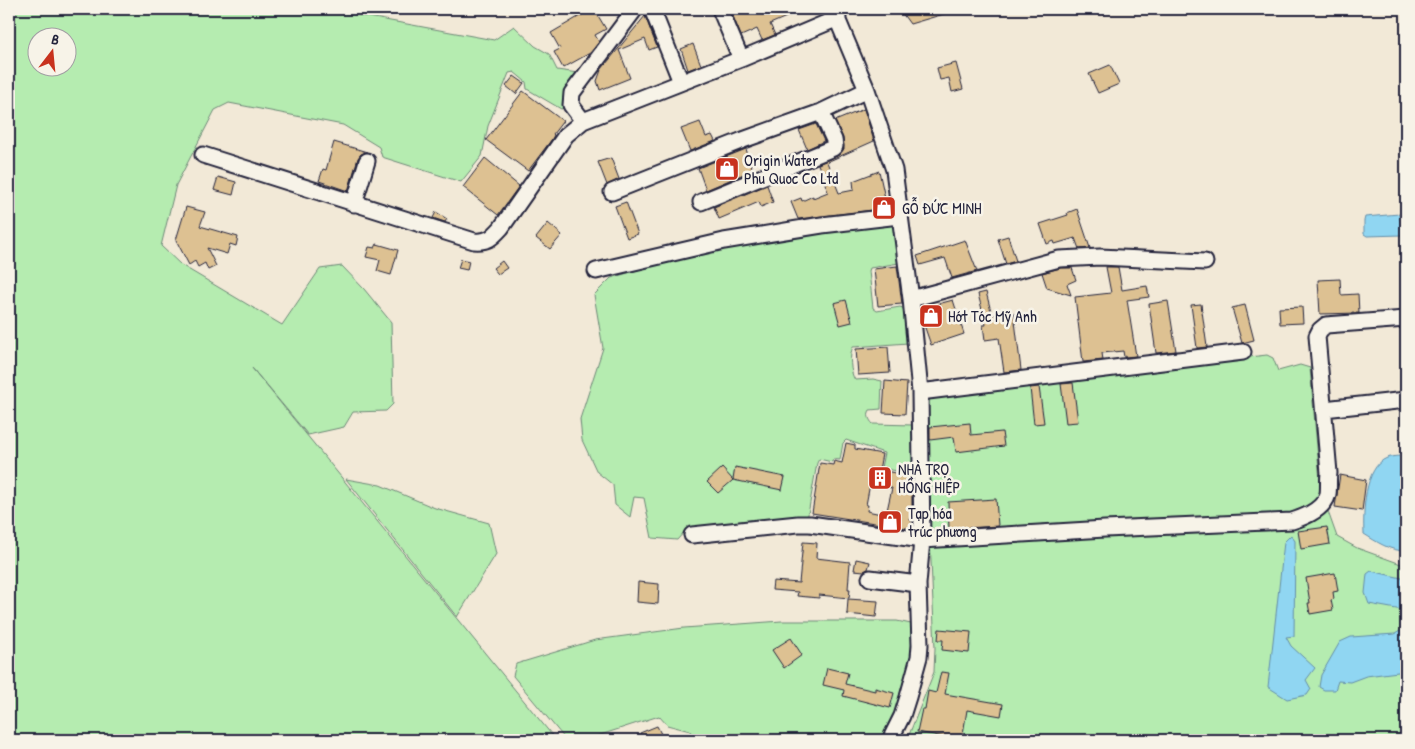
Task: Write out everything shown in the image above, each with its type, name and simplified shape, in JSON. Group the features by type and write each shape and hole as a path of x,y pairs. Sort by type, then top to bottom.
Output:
{"street":[{"path":"584,121 570,105 572,93 635,9"},
{"path":"652,9 681,82"},
{"path":"720,9 741,59"},
{"path":"202,156 474,241 484,242 493,237 501,228 566,135 584,121 741,59 836,13 867,90 894,170 911,299 920,392 922,540 918,584 919,657 905,706 890,740"},
{"path":"612,192 821,112 867,90"},
{"path":"701,202 833,148 835,146 834,140 821,112"},
{"path":"354,204 367,161"},
{"path":"596,270 724,241 822,225 899,216"},
{"path":"911,299 1059,259 1100,257 1205,262"},
{"path":"692,535 810,524 922,540 1105,529 1292,521 1303,518 1322,504 1328,495 1329,473 1324,409 1316,344 1320,330 1326,325 1406,319"},
{"path":"920,392 1243,352"},
{"path":"1324,409 1406,400"},
{"path":"870,578 918,584"}],"green space":[{"path":"9,9 325,9 494,40 514,26 535,46 549,54 557,70 578,73 579,77 567,107 561,109 527,89 526,82 514,72 509,73 488,126 482,156 461,182 382,157 379,147 343,125 229,103 215,110 176,185 161,246 181,265 282,325 320,269 342,266 391,322 393,404 386,411 353,412 344,427 308,435 252,368 556,740 9,740"},
{"path":"895,219 899,263 870,268 873,308 877,311 900,307 905,309 911,338 908,343 853,347 851,363 855,380 873,379 882,381 881,409 870,410 869,414 873,424 913,425 916,469 913,474 881,468 884,453 846,440 843,443 840,460 833,459 832,462 819,459 817,463 807,520 797,518 685,531 677,540 652,538 644,498 634,497 630,517 615,505 613,485 597,472 582,440 580,419 603,348 594,295 611,278 725,244"},
{"path":"1267,355 1273,358 1278,371 1300,365 1310,368 1321,492 1337,537 1357,548 1401,564 1406,563 1406,740 907,740 934,672 935,648 924,407 928,398 1064,378"},
{"path":"346,479 380,485 435,508 489,523 496,554 457,617"},
{"path":"782,621 897,621 911,624 913,657 903,697 883,740 694,740 690,731 667,725 659,716 585,740 566,740 513,676 516,664 595,640 684,628"}],"water":[{"path":"1399,214 1402,235 1367,236 1364,234 1365,217"},
{"path":"1394,456 1406,456 1406,551 1400,551 1389,548 1364,534 1365,503 1369,480 1379,463"},
{"path":"1291,535 1295,541 1294,636 1286,637 1291,646 1315,668 1306,680 1311,689 1307,695 1287,699 1268,687 1284,542"},
{"path":"1371,571 1406,579 1405,609 1369,604 1365,593 1367,574"},
{"path":"1400,631 1406,632 1406,671 1366,676 1350,682 1338,681 1335,690 1324,690 1319,687 1321,675 1340,642 1351,637 1395,634"}],"building":[{"path":"594,9 606,29 595,35 599,42 590,53 563,68 554,52 560,49 551,33"},
{"path":"745,9 761,9 763,13 773,9 805,9 770,24 775,35 762,40 757,29 741,36 732,14"},
{"path":"899,9 954,9 954,11 910,24"},
{"path":"645,16 657,47 649,50 645,39 619,50 630,78 600,90 597,81 601,70"},
{"path":"693,44 701,65 688,70 681,49"},
{"path":"956,63 963,89 952,92 949,78 940,80 937,68"},
{"path":"1110,65 1119,84 1098,93 1089,74"},
{"path":"514,76 524,83 516,94 506,86"},
{"path":"523,91 563,121 528,171 486,140"},
{"path":"864,109 874,141 827,162 839,193 854,190 853,181 879,171 885,198 888,197 890,208 798,219 791,202 801,198 802,201 828,192 818,164 837,156 844,149 843,138 835,121"},
{"path":"700,122 706,137 712,135 715,141 690,151 681,129"},
{"path":"816,124 824,141 807,149 799,130"},
{"path":"334,142 367,152 361,154 358,158 348,191 319,181 323,169 326,170"},
{"path":"746,149 753,170 706,190 698,168"},
{"path":"485,158 519,186 498,215 463,187"},
{"path":"611,158 619,179 607,185 598,162"},
{"path":"218,177 236,182 233,195 214,190"},
{"path":"767,185 773,202 761,207 759,202 719,219 714,207"},
{"path":"626,202 638,234 627,238 615,206"},
{"path":"186,207 205,212 200,226 238,237 236,246 230,244 227,254 207,248 216,266 208,270 205,263 198,267 195,261 189,265 176,240"},
{"path":"1077,209 1090,248 1079,249 1075,238 1055,244 1054,241 1047,244 1040,224 1068,215 1067,213"},
{"path":"436,212 447,219 445,222 433,218"},
{"path":"548,223 562,235 550,249 536,238"},
{"path":"1008,236 1016,261 1006,264 998,239"},
{"path":"965,240 977,271 952,278 945,258 920,265 917,256"},
{"path":"377,244 398,250 391,275 377,271 380,260 366,257 369,247 375,248"},
{"path":"461,259 469,261 467,270 458,268"},
{"path":"502,261 507,268 498,274 493,268"},
{"path":"897,266 902,304 878,306 874,269"},
{"path":"1106,267 1118,267 1122,290 1147,286 1149,297 1127,300 1136,356 1124,357 1123,351 1102,353 1103,360 1083,362 1075,297 1111,293"},
{"path":"1060,268 1072,268 1076,280 1067,284 1071,295 1047,288 1042,273"},
{"path":"1340,279 1341,295 1358,294 1359,313 1320,314 1318,280"},
{"path":"986,292 992,315 1014,313 1021,370 1004,372 999,338 985,340 983,325 986,325 978,294"},
{"path":"846,300 852,322 840,325 834,303"},
{"path":"953,300 964,334 931,345 924,325 928,323 925,315 939,310 938,304"},
{"path":"1168,301 1176,351 1156,353 1149,304"},
{"path":"1201,304 1207,347 1197,348 1191,305"},
{"path":"1245,305 1254,340 1242,343 1232,308"},
{"path":"1302,307 1303,323 1280,324 1279,308"},
{"path":"888,347 890,373 858,375 856,349"},
{"path":"885,381 907,383 905,414 883,413"},
{"path":"1073,383 1078,422 1066,423 1061,384"},
{"path":"1039,387 1044,423 1034,424 1030,388"},
{"path":"970,423 971,435 1002,432 1004,446 956,452 954,437 930,440 930,427"},
{"path":"846,443 855,445 855,449 882,454 879,470 912,476 910,520 912,520 912,529 812,513 820,463 833,465 834,461 842,463","holes":["870,484 892,488 886,515 867,511 868,505 866,505"]},
{"path":"735,467 785,477 782,490 733,480"},
{"path":"722,468 733,480 718,493 707,482"},
{"path":"1340,475 1366,480 1362,511 1335,507"},
{"path":"996,499 998,526 949,529 948,502"},
{"path":"1327,527 1330,544 1301,549 1298,531"},
{"path":"803,542 817,543 816,558 850,562 849,598 819,595 819,598 797,596 798,592 772,590 773,581 799,583"},
{"path":"856,559 870,562 868,569 864,571 854,570"},
{"path":"1335,573 1338,591 1333,592 1334,599 1331,600 1333,610 1310,614 1306,578"},
{"path":"638,582 659,584 658,604 637,602"},
{"path":"848,599 878,601 876,617 847,614"},
{"path":"939,629 971,632 969,653 942,650 943,640 938,640"},
{"path":"791,638 802,655 784,668 772,650"},
{"path":"827,668 848,673 845,684 894,693 890,708 843,696 844,690 823,685"},
{"path":"941,672 949,673 945,694 1003,704 1001,716 967,710 962,740 917,732 922,709 925,709 928,691 936,693"},
{"path":"657,726 664,740 644,740 640,733"}],"place":[{"name":"Origin Water Phu Quoc Co Ltd","path":"727,169"},
{"name":"GỖ ĐỨC MINH","path":"884,208"},
{"name":"Hớt Tóc Mỹ Anh","path":"931,316"},
{"name":"NHÀ TRỌ HỒNG HIỆP","path":"880,478"},
{"name":"Tạp hóa trúc phương","path":"890,522"}]}
